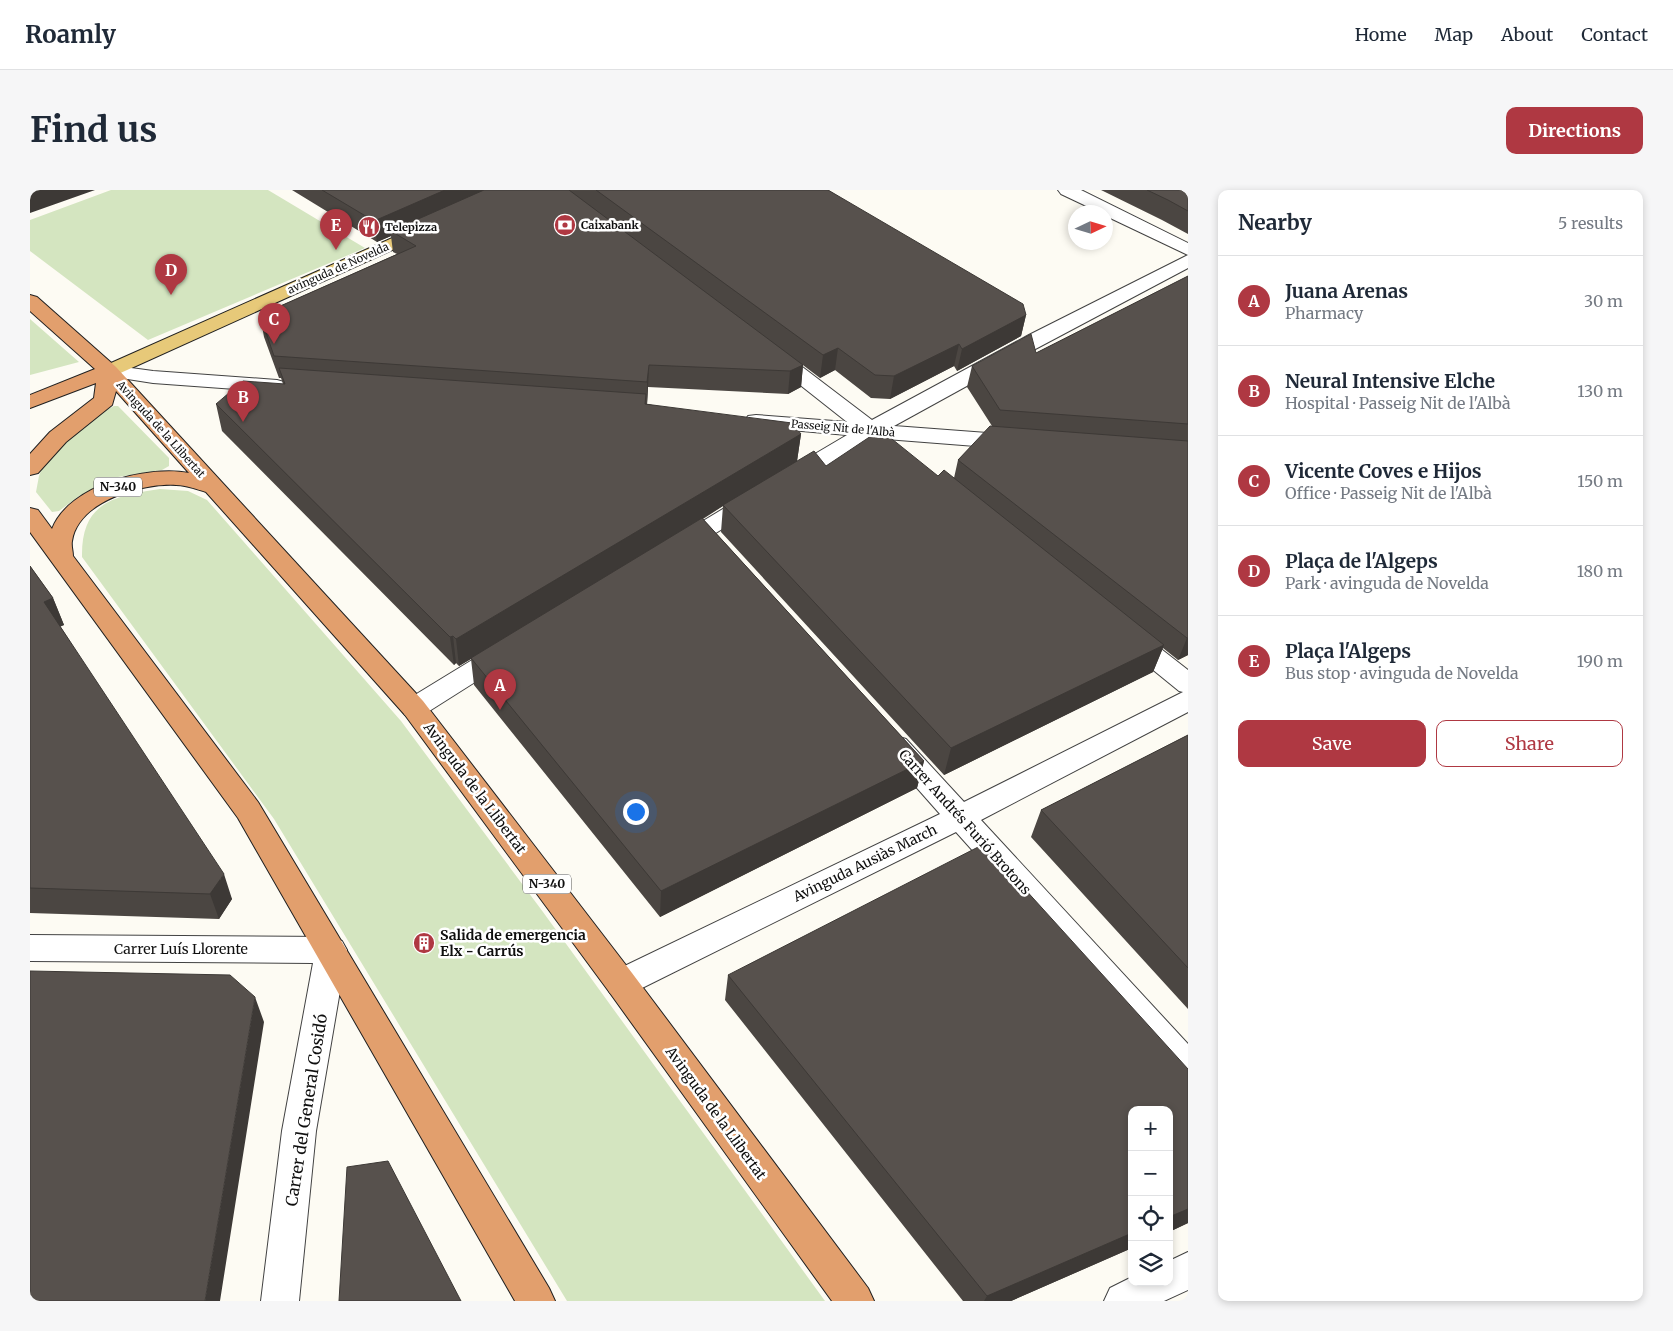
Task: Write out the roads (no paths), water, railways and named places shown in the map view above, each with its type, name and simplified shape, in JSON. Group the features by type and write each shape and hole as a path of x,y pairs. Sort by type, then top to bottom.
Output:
{"highway":[{"name":"Avinguda de la Llibertat","path":"30,302 109,372 414,708 621,983 855,1301"},
{"name":"Avinguda de la Llibertat","path":"30,384 80,372 109,372"},
{"name":"Avinguda de la Llibertat","path":"30,402 109,372"},
{"name":"Avinguda de la Llibertat","path":"30,468 58,436 104,400 109,372"},
{"name":"Avinguda de la Llibertat","path":"61,556 60,541 65,526 76,512 93,499 112,489 133,482 155,478 176,478 196,481 213,487"},
{"path":"30,515 248,810 332,950 536,1301"}],"main road":[{"name":"avinguda de Novelda","path":"109,372 441,222"}],"street":[{"path":"1067,190 1188,250"},
{"path":"662,556 870,429 1051,330 1188,261"},
{"path":"758,344 902,454"},
{"path":"109,372 294,387"},
{"name":"Passeig Nit de l'Albà","path":"741,420 870,429 1033,444"},
{"path":"703,531 723,553"},
{"path":"1111,622 1188,684"},
{"path":"414,708 522,642"},
{"name":"Avinguda Ausiàs March","path":"621,983 960,817 1188,700"},
{"name":"Carrer Andrés Furió Brotons","path":"881,729 1188,1067"},
{"name":"Carrer Luís Llorente","path":"30,948 332,950"},
{"name":"Carrer del General Cosidó","path":"280,1301 299,1131 332,950"},
{"path":"1173,1278 1188,1271"},
{"path":"1123,1301 1155,1286"}],"place":[{"name":"Caixabank","path":"565,225"},
{"name":"Telepizza","path":"369,227"},
{"name":"Plaça l'Algeps","path":"336,250"},
{"name":"Plaça de l'Algeps","path":"171,295"},
{"name":"Vicente Coves e Hijos","path":"274,344"},
{"name":"Neural Intensive Elche","path":"243,422"},
{"name":"Juana Arenas","path":"500,710"},
{"name":"Salida de emergencia Elx - Carrús","path":"424,943"}]}
